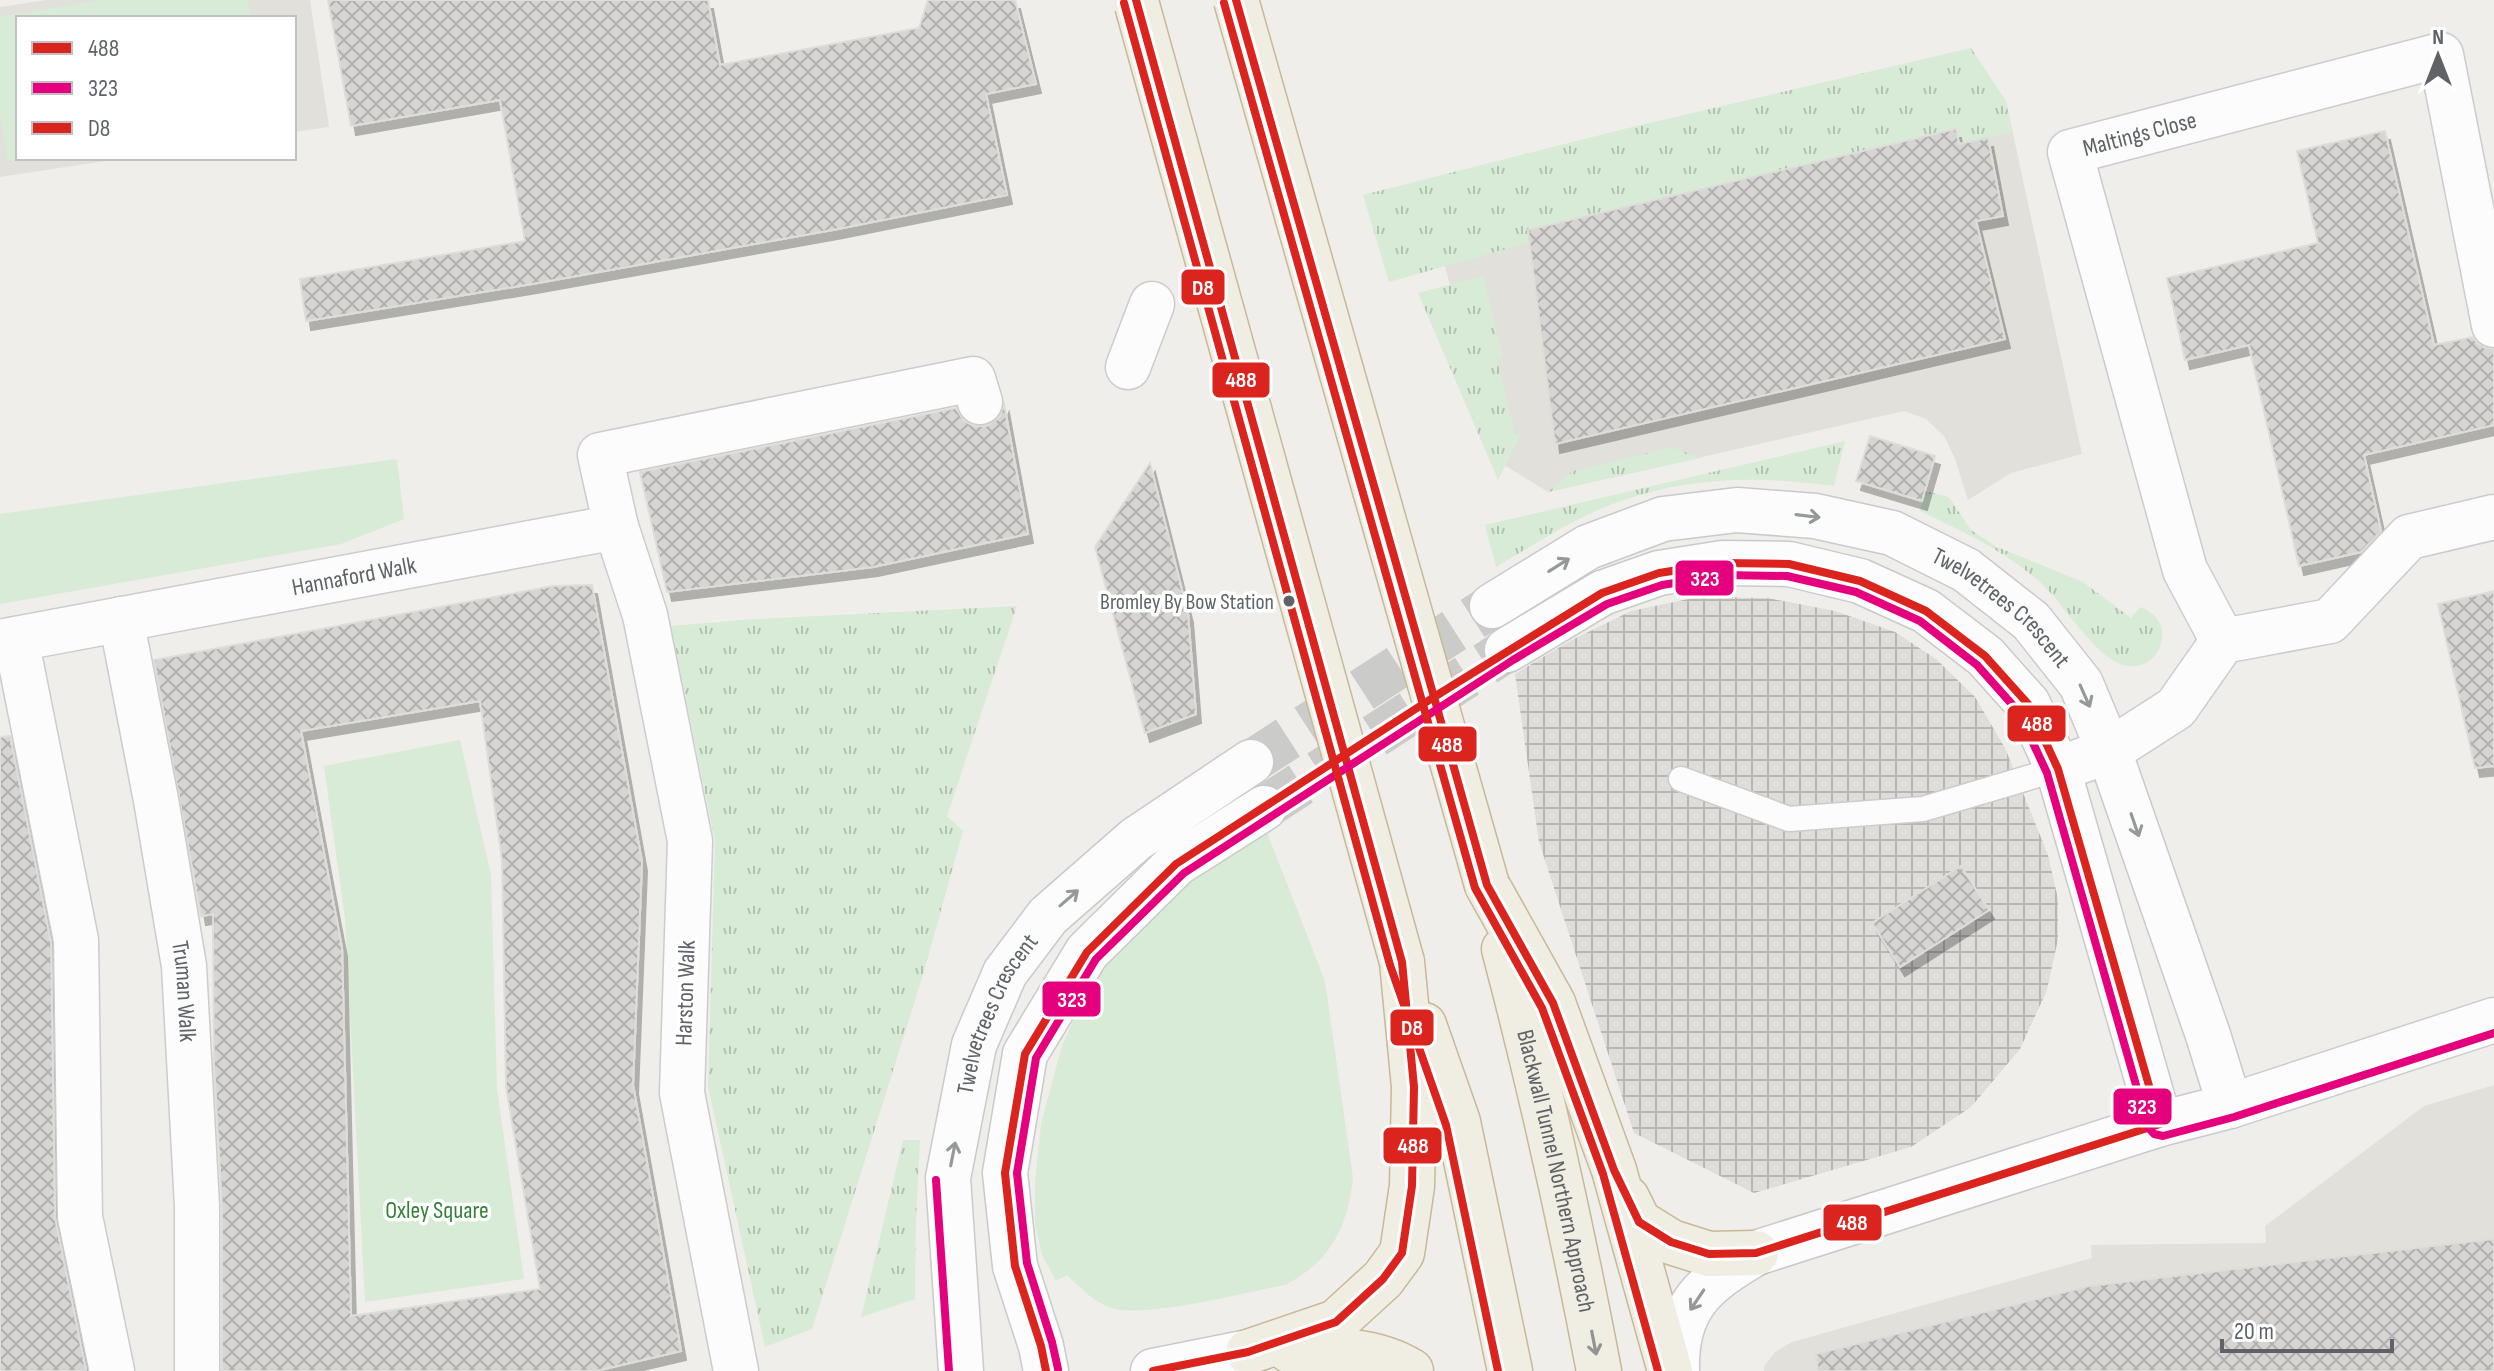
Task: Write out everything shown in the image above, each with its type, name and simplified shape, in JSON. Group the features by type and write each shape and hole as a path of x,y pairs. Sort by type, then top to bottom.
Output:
{"highway":[{"name":"Blackwall Tunnel Northern Approach","path":"1236,0 1487,885 1533,1059 1578,1260 1599,1371"},
{"path":"1137,2 1402,962 1458,1122 1510,1371"},
{"path":"1487,885 1553,1003 1614,1170 1670,1371"},
{"path":"1248,1352 1336,1322 1383,1279 1402,1253 1412,1186 1414,1087 1402,962"},
{"path":"1614,1170 1639,1222 1671,1242 1709,1254 1756,1253"},
{"path":"1248,1352 1348,1350 1400,1364 1411,1371"}],"street":[{"name":"Maltings Close","path":"2223,641 2185,570 2070,152 2441,55 2494,325"},
{"path":"1128,367 1152,304"},
{"path":"616,527 600,455 973,379 980,402"},
{"name":"Twelvetrees Crescent","path":"1492,606 1588,547 1663,519 1737,510 1815,516 1892,533 1966,570 2031,621 2081,684 2109,751 2230,1106"},
{"path":"2058,769 2109,751 2176,708 2223,641 2330,621 2409,537 2494,517"},
{"name":"Harston Walk","path":"616,527 645,615 690,841 682,1093 736,1371"},
{"name":"Hannaford Walk","path":"8,640 616,527"},
{"name":"Twelvetrees Crescent","path":"1507,650 1602,593 1659,573 1723,563 1789,564 1860,581 1926,611 1985,656 2028,704 2058,769 2160,1124"},
{"name":"Truman Walk","path":"121,619 184,966 197,1206 197,1371"},
{"path":"8,640 76,940 80,1217 112,1371"},
{"name":"Twelvetrees Crescent","path":"961,1371 948,1178 974,1045 1005,973 1048,916 1136,839 1251,762"},
{"name":"Twelvetrees Crescent","path":"1046,1371 1015,1266 1005,1173 1025,1054 1087,952 1176,864 1264,808"},
{"path":"1677,1371 1682,1328 1696,1297 1721,1274 1756,1253 2160,1124 2230,1106 2494,1020"},
{"path":"1154,1371 1248,1352"}],"lane":[{"path":"1681,779 1789,819 1923,809 2058,769"}],"shaded area":[{"path":"47,0 310,0 329,127 296,132 296,16 16,16 16,160 112,160 0,177 0,7"},
{"path":"2006,101 2082,454 2011,473 1968,500 1944,436 1926,419 1904,411 1548,492 1501,463 1437,239"},
{"path":"1698,597 1767,598 1835,611 1895,632 1936,659 1975,697 2005,748 2048,855 2058,899 2058,939 2047,990 2020,1049 1971,1107 1911,1147 1754,1193 1634,1133 1539,842 1515,674 1570,641 1631,611"},
{"path":"2494,1085 2494,1371 1764,1371 1764,1366 1775,1352 1792,1342 2092,1258 2091,1245 2266,1243 2265,1226 2424,1106"}],"green space":[{"path":"100,0 248,0 251,16 16,16 16,160 8,161 0,113 0,17"},
{"path":"1971,48 2006,101 2012,132 1959,144 1956,130 1389,282 1363,195 1624,129"},
{"path":"1483,276 1503,357 1497,360 1515,435 1521,434 1498,480 1418,293"},
{"path":"1845,441 1834,486 1726,480 1648,493 1589,514 1496,567 1485,525"},
{"path":"1672,447 1700,458 1548,492 1573,471"},
{"path":"397,459 404,519 341,544 0,604 0,514"},
{"path":"1925,491 1949,497 1971,530 1997,547 2083,582 2131,618 2140,607 2151,613 2161,626 2159,650 2146,663 2135,666 2112,660 2101,652 2041,583 2013,561 1983,542 1920,511"},
{"path":"1017,606 947,816 963,831 923,975 812,1329 765,1347 708,1086 715,841 671,626"},
{"name":"Oxley Square","path":"460,740 491,875 497,1089 524,1279 365,1302 345,919 324,766"},
{"path":"1266,830 1325,981 1353,1178 1347,1212 1325,1254 1301,1276 1285,1285 1171,1307 1147,1310 1112,1308 1082,1290 1067,1275 1056,1281 1042,1255 1035,1224 1035,1182 1041,1124 1061,1049 1082,1001 1118,947 1156,903"},
{"path":"903,1140 920,1140 915,1299 861,1317"}],"building":[{"path":"328,0 708,0 720,65 919,28 928,0 1015,0 1036,84 986,94 1007,195 838,229 306,321 300,279 525,241 500,100 351,126"},
{"path":"1956,129 1959,144 1988,138 2003,216 1976,221 2005,339 1555,444 1528,230"},
{"path":"2385,131 2434,345 2473,337 2485,348 2494,349 2494,425 2364,455 2381,531 2361,552 2299,566 2249,345 2185,360 2167,278 2318,243 2297,151"},
{"path":"1004,404 1028,534 873,567 667,592 640,472 956,408 964,421 974,426 986,426 999,418"},
{"path":"1870,436 1935,456 1922,501 1856,481"},
{"path":"1150,463 1188,614 1196,714 1145,733 1095,547"},
{"path":"592,585 642,862 633,1085 681,1351 596,1371 222,1371 222,1206 214,1063 213,914 201,916 154,660 553,586","holes":["480,701 502,860 506,1087 540,1289 351,1316 342,948 301,731"]},
{"path":"2494,591 2494,766 2475,768 2438,604"},
{"path":"10,736 51,943 55,1218 86,1371 0,1371 0,737"},
{"path":"1961,866 1989,910 1900,967 1872,923"},
{"path":"2494,1239 2494,1371 1818,1371 1816,1354 2089,1286"}],"tunnel":[{"path":"1251,762 1492,606"},
{"path":"1264,808 1507,650"}],"transit line":[{"name":"488","path":"1136,0 1402,962 1414,1087 1412,1186 1402,1253 1383,1279 1336,1322 1248,1352 1153,1371"},
{"name":"488","path":"1236,0 1434,697"},
{"name":"D8","path":"1124,3 1390,965 1446,1125 1498,1371"},
{"name":"D8","path":"1224,3 1475,888 1542,1008 1603,1174 1658,1371"},
{"name":"488","path":"1723,563 1789,564 1860,581 1926,611 1985,656 2028,704 2058,769 2160,1124 1756,1253 1709,1254 1671,1242 1639,1222 1614,1170 1553,1003 1487,885 1434,697 1602,593 1659,573 1723,563"},
{"name":"323","path":"1058,1369 1027,1263 1017,1173 1036,1058 1096,959 1184,873 1513,660 1607,604 1662,585 1724,575 1787,576 1856,592 1920,621 1977,665 2018,711 2047,773 2148,1127 2154,1134 2163,1136 2234,1117 2494,1033"},
{"name":"488","path":"1046,1371 1015,1266 1005,1173 1025,1054 1087,952 1176,864 1434,697"},
{"name":"323","path":"936,1180 949,1371"}],"place":[{"name":"Bromley By Bow Station","path":"1289,601"}]}
